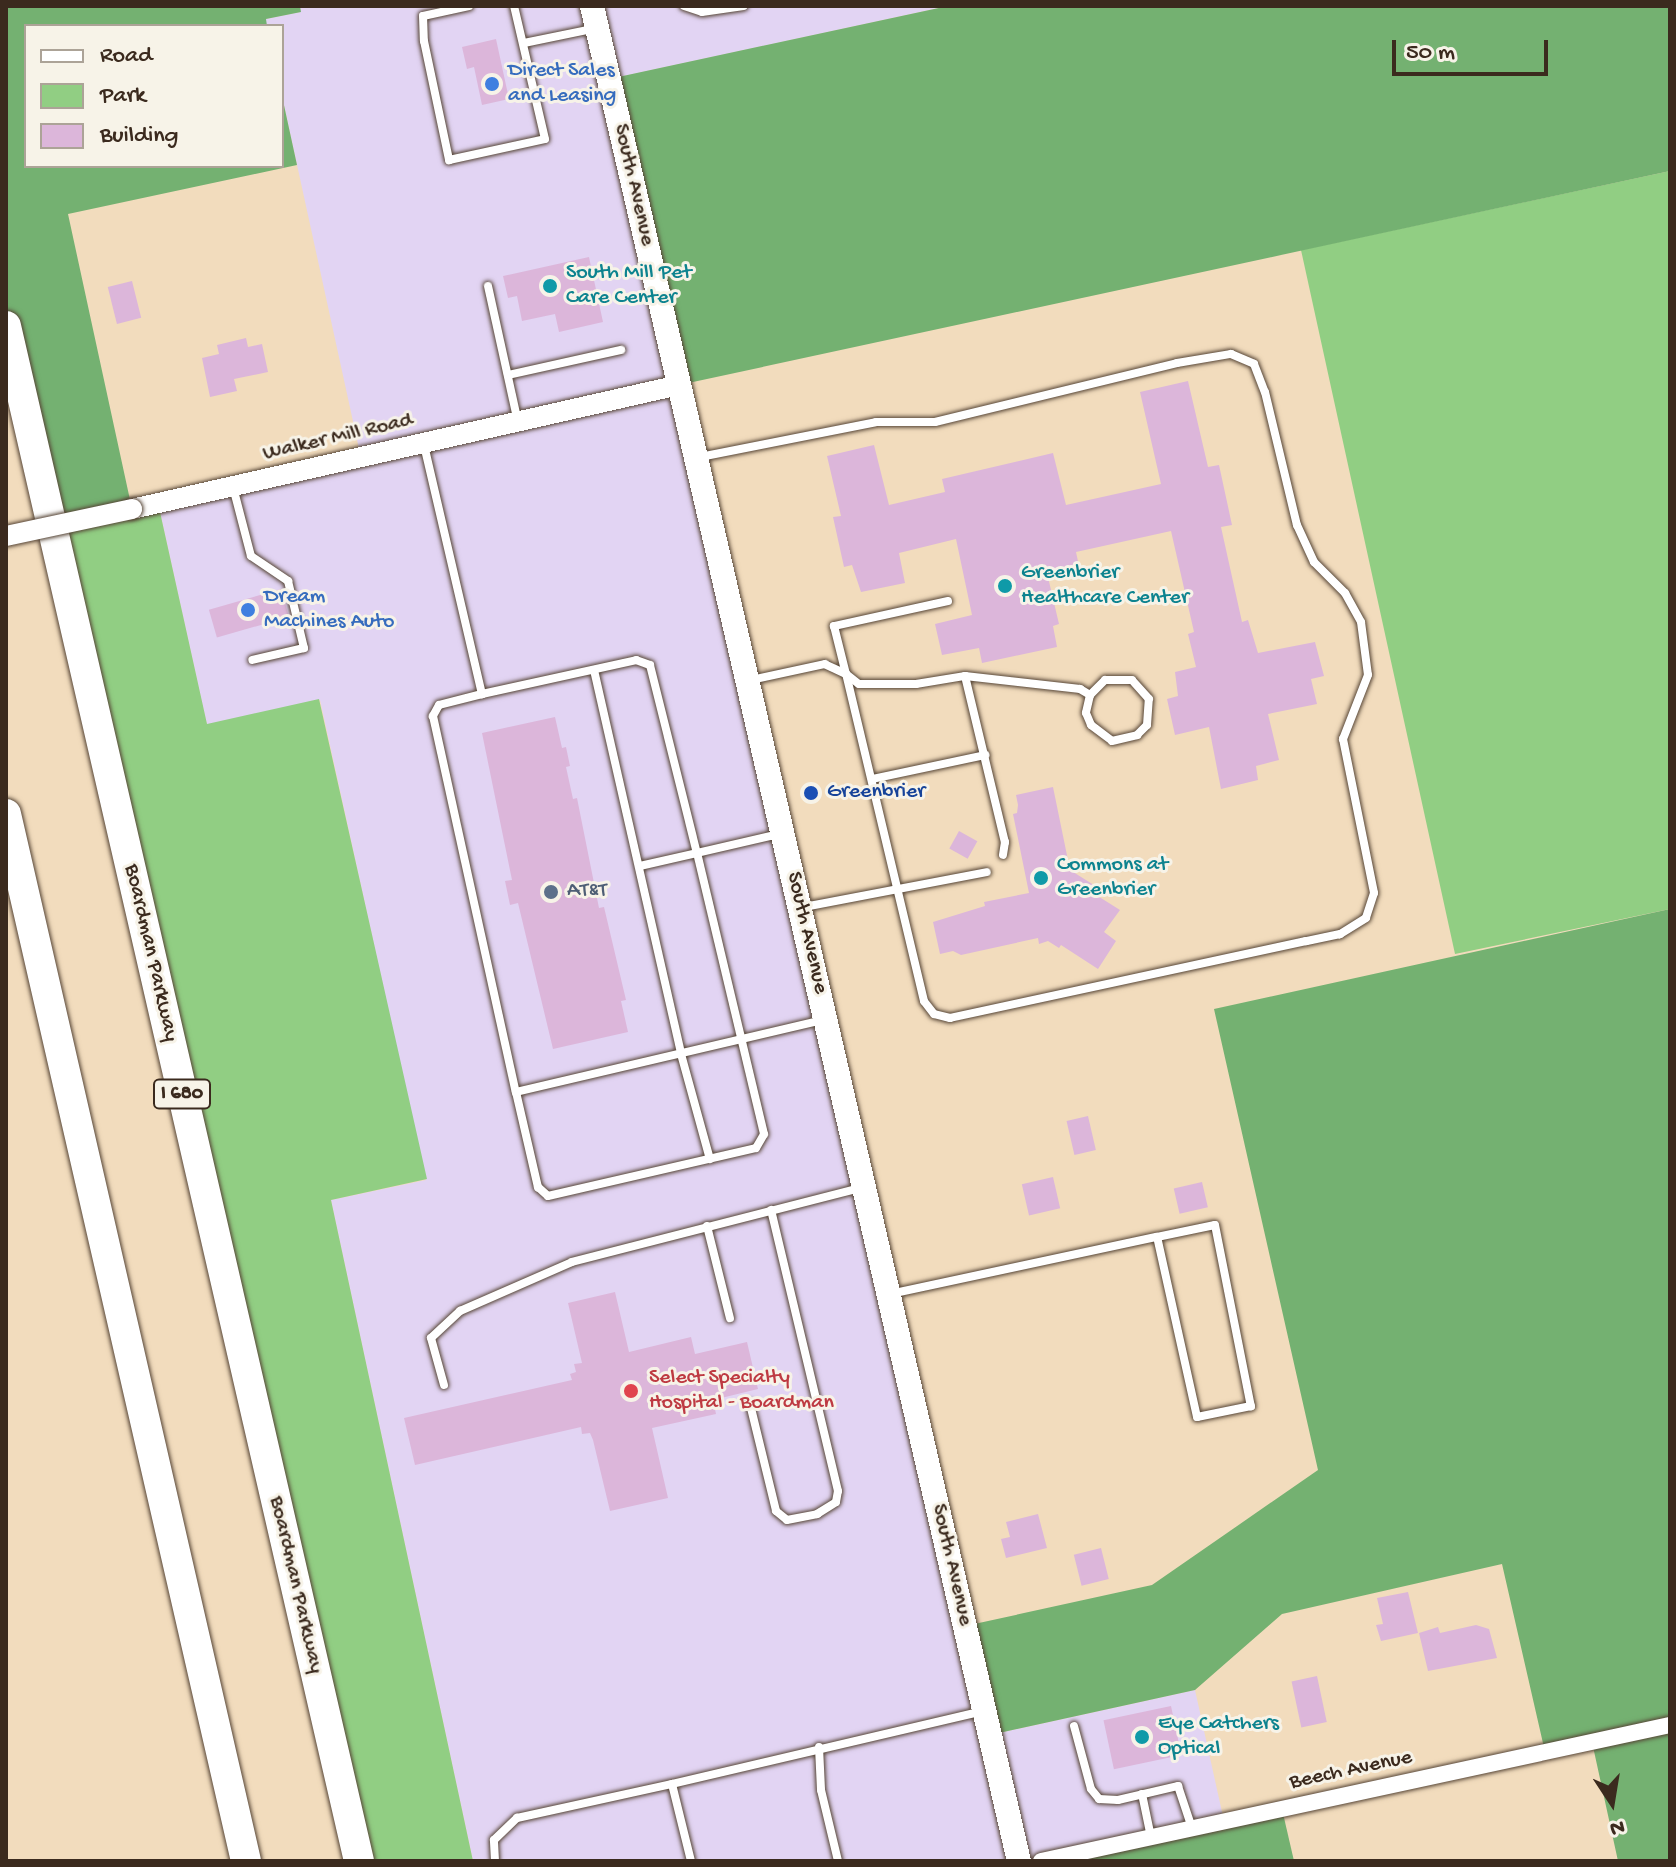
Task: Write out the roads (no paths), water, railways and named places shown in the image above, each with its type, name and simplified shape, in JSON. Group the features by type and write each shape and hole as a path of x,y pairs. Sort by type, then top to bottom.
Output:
{"highway":[{"name":"Boardman Parkway","path":"6,326 359,1861"},
{"path":"6,814 246,1861"}],"main road":[{"name":"South Avenue","path":"595,17 1019,1861"}],"street":[{"name":"Walker Mill Road","path":"6,536 679,385"},
{"name":"Beech Avenue","path":"1041,1861 1670,1725"}],"lane":[{"path":"469,6 423,16 424,41 449,160 545,139 514,6"},
{"path":"684,6 702,12 744,6"},
{"path":"524,43 595,17"},
{"path":"488,286 519,423"},
{"path":"508,375 621,350"},
{"path":"696,458 876,422 935,422 1177,363 1231,354 1254,364 1265,392 1297,525 1314,562 1345,593 1361,622 1368,675 1343,739 1351,794 1374,893 1366,918 1340,934 950,1018 934,1014 924,1001 834,626 948,601"},
{"path":"423,444 482,694"},
{"path":"233,486 251,556 288,581 304,648 252,660"},
{"path":"636,660 650,665 764,1134 756,1148 548,1196 538,1187 433,716 439,705 482,694 636,660"},
{"path":"747,680 825,664 859,684 916,684 965,676 1062,684 1090,695"},
{"path":"594,670 681,1054 710,1159"},
{"path":"965,676 1005,842 1003,855"},
{"path":"1105,680 1132,680 1149,699 1147,725 1125,741 1112,741 1100,735 1086,713 1090,695 1105,680"},
{"path":"872,779 985,755"},
{"path":"640,866 782,833"},
{"path":"800,908 987,872"},
{"path":"516,1092 826,1020"},
{"path":"444,1385 431,1338 460,1311 572,1262 864,1187"},
{"path":"750,1404 776,1511 787,1520 817,1514 836,1502 838,1491 771,1210"},
{"path":"889,1294 1157,1237 1215,1225 1251,1406 1197,1417 1157,1237"},
{"path":"707,1226 730,1318"},
{"path":"495,1861 494,1840 517,1818 985,1711"},
{"path":"1074,1726 1091,1789 1099,1799 1118,1800 1178,1786 1192,1828"},
{"path":"819,1747 821,1790 838,1861"},
{"path":"672,1784 691,1861"},
{"path":"1142,1794 1151,1837"}],"place":[{"name":"Direct Sales and Leasing","path":"492,84"},
{"name":"South Mill Pet Care Center","path":"550,286"},
{"name":"Greenbrier Healthcare Center","path":"1005,586"},
{"name":"Dream Machines Auto","path":"248,610"},
{"name":"Greenbrier","path":"811,793"},
{"name":"Commons at Greenbrier","path":"1041,878"},
{"name":"AT&T","path":"551,892"},
{"name":"Select Specialty Hospital - Boardman","path":"631,1391"},
{"name":"Eye Catchers Optical","path":"1142,1737"}]}
